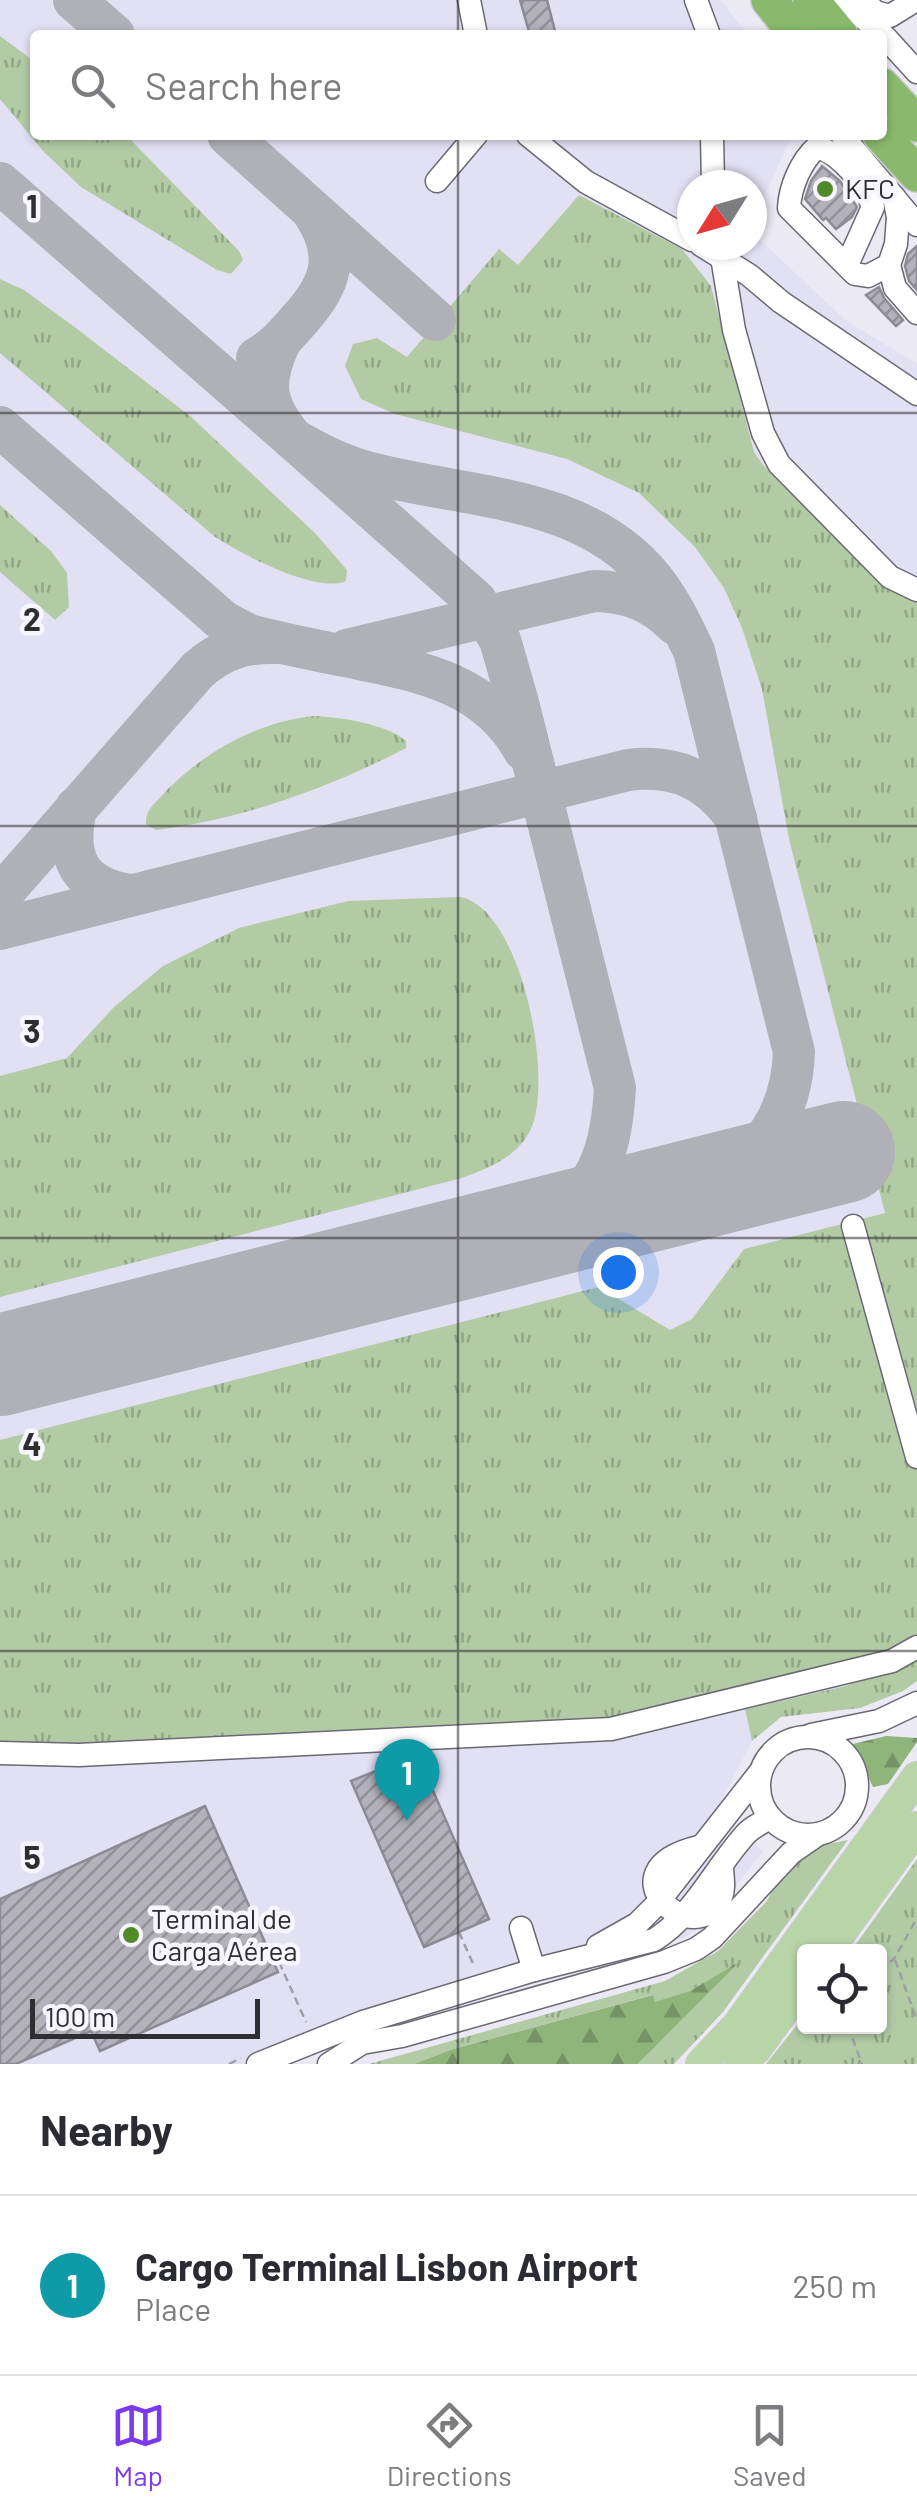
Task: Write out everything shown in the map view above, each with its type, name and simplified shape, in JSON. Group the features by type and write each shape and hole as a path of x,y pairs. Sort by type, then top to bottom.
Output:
{"highway":[{"path":"769,0 798,25"},
{"path":"887,91 917,124"},
{"path":"884,140 906,185"}],"main road":[{"path":"701,2064 736,2026 917,1777"},
{"path":"833,1944 917,1827"},
{"path":"740,2064 756,2049 797,1992"}],"street":[{"path":"469,0 475,30"},
{"path":"696,0 707,30"},
{"path":"843,0 917,48"},
{"path":"864,0 888,27 917,72"},
{"path":"888,27 916,0"},
{"path":"437,181 472,140"},
{"path":"534,140 586,182 677,232"},
{"path":"712,140 713,170"},
{"path":"848,140 906,185 917,226"},
{"path":"847,266 873,207 869,194 831,151 817,147 808,156 789,194 788,208 847,266 856,274 868,276 889,265"},
{"path":"906,185 889,265 894,288 917,313"},
{"path":"717,260 763,432 778,464 890,577 917,590"},
{"path":"729,260 781,302 917,394"},
{"path":"853,1226 917,1457"},
{"path":"0,1753 79,1755 611,1729 892,1661 917,1647"},
{"path":"567,1960 624,1932 659,1900 772,1751 792,1738 879,1721 917,1702"},
{"path":"329,2064 362,2043 402,2036 696,1950 726,1926 791,1853 817,1834 832,1829 854,1804 858,1788 848,1756 821,1738 804,1736"},
{"path":"760,1771 760,1796 775,1822 800,1834 817,1834"},
{"path":"659,1900 681,1917 711,1911 721,1899 722,1866 746,1833 775,1822"},
{"path":"757,1887 775,1822"},
{"path":"258,2064 362,2022 567,1960 654,1940 681,1917"},
{"path":"522,1928 534,1970"},
{"path":"348,2064 402,2036"}],"path":[{"path":"887,1964 917,1918"},
{"path":"894,1959 917,2020"},
{"path":"279,1962 308,2028"},
{"path":"851,2034 862,2064"}],"shaded area":[{"path":"0,0 721,0 744,30 30,30 30,140 790,140 767,191 767,170 677,170 677,260 767,260 767,246 845,320 917,364 917,1661 902,1670 846,1686 745,1709 752,1741 707,1828 741,1855 750,1841 763,1851 709,1921 686,1937 332,2045 288,2064 0,2064"}],"green space":[{"path":"0,36 30,58 30,135 0,99"},
{"path":"34,140 131,140 239,251 243,260 231,274 217,270 81,187"},
{"path":"579,195 677,246 677,260 691,260 711,286 754,452 888,590 917,603 917,1635 881,1653 626,1716 45,1745 0,1742 0,1440 599,1287 670,1330 692,1319 744,1249 885,1213 789,839 762,689 724,588 695,547 639,493 567,459 395,414 361,399 345,366 353,344 377,338 407,357 499,249 518,265"},
{"path":"0,279 24,290 190,416 315,533 347,570 346,581 333,584 298,577 215,537 0,353"},
{"path":"0,505 51,551 67,573 69,607 55,620 0,572"},
{"path":"314,716 375,726 398,735 406,741 406,748 316,789 253,810 156,830 146,824 150,810 166,791 215,751 272,725"},
{"path":"460,897 482,908 501,931 528,1000 535,1038 537,1107 530,1131 517,1148 500,1161 462,1178 0,1297 0,1076 67,1058 114,1007 163,966 239,928 348,901"},
{"path":"917,1661 917,1681 903,1691 860,1708 781,1717 752,1741 745,1709 846,1686"},
{"path":"886,1736 917,1738 917,1742 888,1784 873,1787 853,1744"},
{"path":"848,1840 723,2012 674,2064 638,2064 735,1965 690,1991 654,2003 652,1995 450,2050 414,2064 369,2064 665,1981 718,1951 766,1902 782,1873 813,1847"},
{"path":"917,1859 917,2064 766,2064 797,2025 797,2034 887,2034 887,1944 856,1944"},
{"path":"739,1962 638,2064 414,2064 450,2050 653,1995 655,2002 690,1991"}],"building":[{"path":"520,0 547,0 555,30 529,30"},
{"path":"822,166 840,181 857,207 852,217 836,229 805,199"},
{"path":"917,246 917,290 909,281 905,266 908,254"},
{"path":"879,287 903,320 896,326 866,295"},
{"path":"417,1754 489,1919 424,1947 351,1781"},
{"name":"Terminal de Carga Aérea","path":"205,1806 278,1972 100,2051 91,2031 16,2064 0,2064 0,1899"}],"taxiway":[{"path":"74,0 108,30"},
{"path":"234,140 435,320"},
{"path":"0,183 293,439 363,471 555,514 591,529 623,550 658,586 694,651 794,1052 787,1095 770,1132 743,1163 706,1186"},
{"path":"257,358 289,331 310,307 325,281 330,256 313,212"},
{"path":"280,342 270,370 268,393 283,426 476,601 500,640 517,699 615,1088 608,1141 592,1180 562,1211 514,1236"},
{"path":"0,427 224,622 249,635 405,669 451,684 492,710 524,750"},
{"path":"347,650 594,591 638,599 675,624"},
{"path":"0,896 198,670 234,648 277,643"},
{"path":"0,929 628,770 661,770 690,778 714,794 736,818"},
{"path":"76,808 72,842 80,867 98,885 131,895"}],"runway":[{"path":"0,1365 844,1152"}],"place":[{"name":"KFC","path":"825,189"},
{"name":"Cargo Terminal Lisbon Airport","path":"407,1821"},
{"name":"Terminal de Carga Aérea","path":"131,1935"}]}
